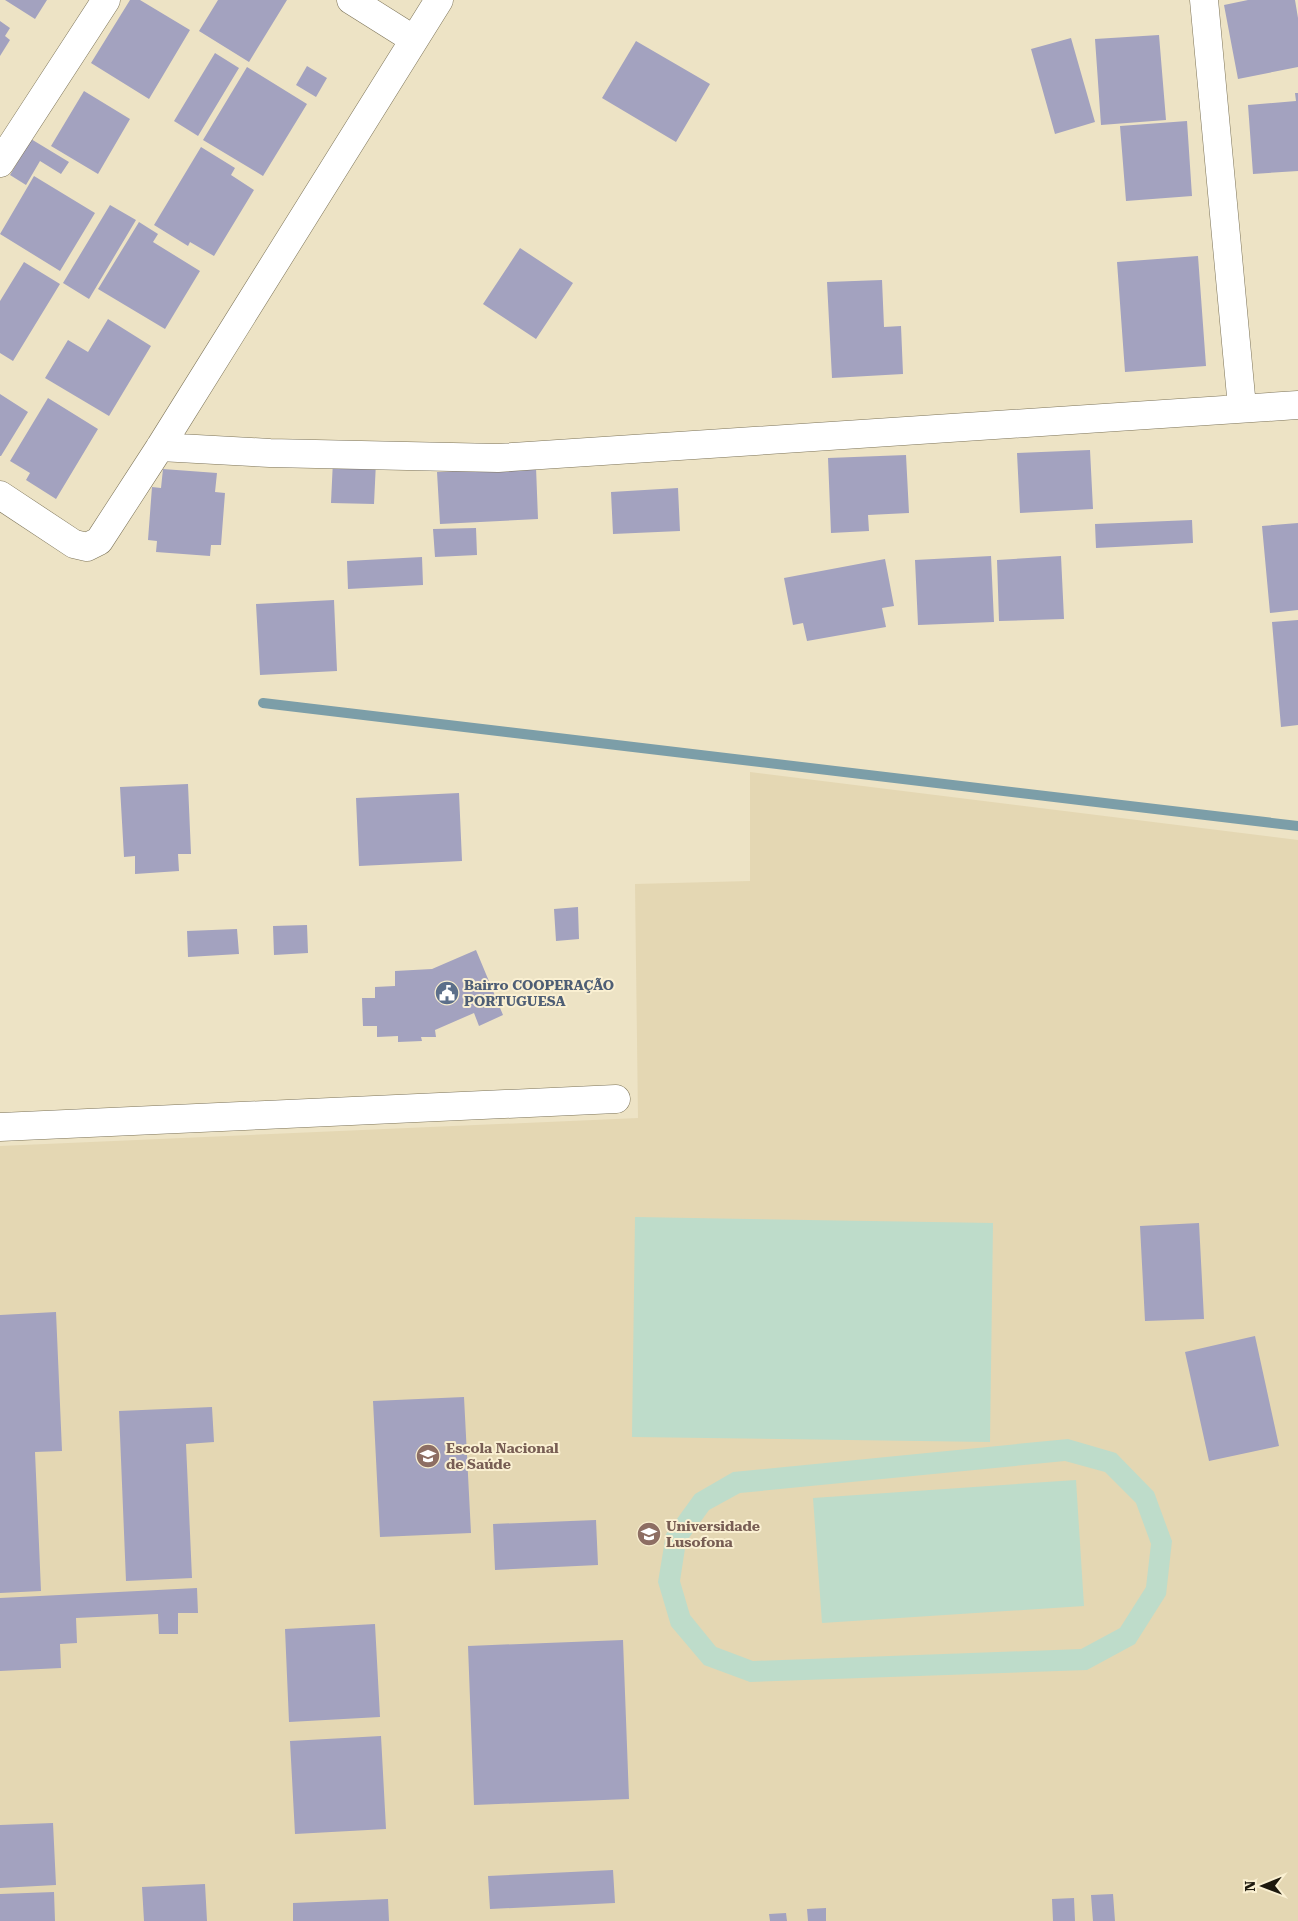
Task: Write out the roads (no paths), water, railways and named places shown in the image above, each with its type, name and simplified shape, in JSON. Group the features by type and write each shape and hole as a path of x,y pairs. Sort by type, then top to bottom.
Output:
{"street":[{"path":"0,164 106,0"},
{"path":"351,0 413,39"},
{"path":"0,495 74,544 87,547 99,541 160,447 439,0"},
{"path":"1204,0 1242,407"},
{"path":"160,447 270,453 498,458 1242,407 1298,405"},
{"path":"0,1127 616,1099"}],"waterway":[{"path":"263,703 1298,826"}],"place":[{"name":"Bairro COOPERAÇÃO PORTUGUESA","path":"447,993"},
{"name":"Escola Nacional de Saúde","path":"428,1456"},
{"name":"Universidade Lusofona","path":"649,1534"}]}
